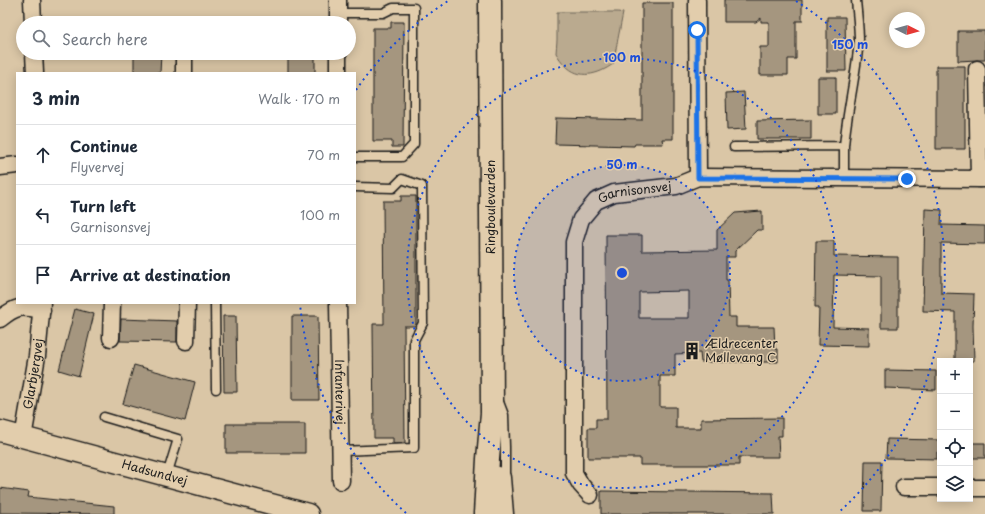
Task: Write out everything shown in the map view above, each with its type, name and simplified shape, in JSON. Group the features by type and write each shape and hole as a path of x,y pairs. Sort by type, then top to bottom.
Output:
{"main road":[{"name":"Ringboulevarden","path":"485,514 492,413 490,0"},
{"name":"Ringboulevarden","path":"492,413 502,514"}],"street":[{"path":"32,0 33,16"},
{"path":"697,0 698,178"},
{"path":"34,60 35,72"},
{"path":"184,60 184,72"},
{"path":"338,60 338,72"},
{"name":"Garnisonsvej","path":"590,495 574,473 574,242 581,219 596,201 614,193 676,186 698,178 982,179 978,68"},
{"path":"0,167 16,165"},
{"path":"111,338 112,304"},
{"path":"186,341 187,304"},
{"name":"Infanterivej","path":"338,304 341,481"},
{"name":"Glarbjergvej","path":"0,319 12,310 25,307 42,307 37,356 23,438"},
{"name":"Hadsundvej","path":"0,431 167,476 257,507 308,514"},
{"path":"904,487 937,487"},
{"path":"973,488 985,488"}],"lane":[{"path":"844,178 844,146 846,125 855,74 859,38 856,0"},
{"path":"338,12 383,13 393,8 414,8 414,144 402,157 356,157"},
{"path":"734,147 844,146"},
{"path":"341,451 414,448 414,340 423,323 422,186 402,179 393,188 356,187"},
{"path":"216,304 216,389"},
{"path":"492,384 504,415 505,474 502,514"},
{"path":"104,417 178,439 167,476"}],"shaded area":[{"path":"557,12 623,13 613,64 601,71 589,74 576,73 570,70 556,53"}],"building":[{"path":"724,0 802,0 802,21 796,21 796,59 788,59 788,75 760,75 760,47 769,47 769,22 761,22 761,18 756,22 724,22"},
{"path":"642,3 673,3 673,139 662,139 663,144 635,144 634,146 555,144 556,118 642,120"},
{"path":"827,17 845,17 846,71 827,71"},
{"path":"391,22 404,22 403,147 392,147 392,141 373,141 373,28 391,28"},
{"path":"958,31 985,31 985,60 958,61"},
{"path":"134,60 161,60 160,72 134,72"},
{"path":"288,60 315,60 315,72 288,72"},
{"path":"936,66 965,66 965,149 936,149"},
{"path":"818,77 836,77 836,114 818,114"},
{"path":"744,92 746,129 727,130 726,93"},
{"path":"811,120 811,139 757,139 757,121"},
{"path":"401,196 416,196 416,324 415,326 404,326 405,443 393,443 393,438 374,438 373,324 384,324 383,201 401,201"},
{"path":"925,209 942,210 941,225 985,226 985,244 941,243 941,293 974,294 974,361 973,358 955,358 955,312 923,311"},
{"name":"Ældrecenter Møllevang C","path":"762,211 762,230 757,230 735,251 735,257 726,257 729,317 736,317 736,327 774,327 775,349 778,349 778,362 701,362 700,353 675,354 675,376 660,376 660,407 676,407 676,428 701,428 701,419 782,418 782,436 778,436 779,457 739,457 739,465 640,465 640,458 588,458 588,428 596,428 596,419 607,419 606,235 642,235 642,251 717,250 717,230 735,213","holes":["689,291 689,318 639,318 639,292"]},
{"path":"816,241 834,241 834,256 898,257 898,328 881,328 881,276 834,275 833,327 869,328 869,346 818,345 819,307 815,307"},
{"path":"75,309 94,314 79,376 59,370"},
{"path":"223,316 236,316 237,392 224,392"},
{"path":"292,316 318,316 319,400 292,400"},
{"path":"121,319 177,321 177,342 120,341"},
{"path":"134,365 195,382 185,421 123,404"},
{"path":"885,370 936,371 936,390 885,388"},
{"path":"226,424 305,424 305,453 226,453"},
{"path":"887,439 937,440 937,459 886,458"},
{"path":"973,443 985,443 985,458 973,458"},
{"path":"865,461 882,461 881,511 864,511"},
{"path":"0,488 29,492 28,497 114,506 114,514 0,513"},
{"path":"601,491 773,493 774,514 601,514"}],"place":[{"name":"Ældrecenter Møllevang C","path":"692,351"}],"route":[{"path":"697,30 698,178 907,179"}]}
